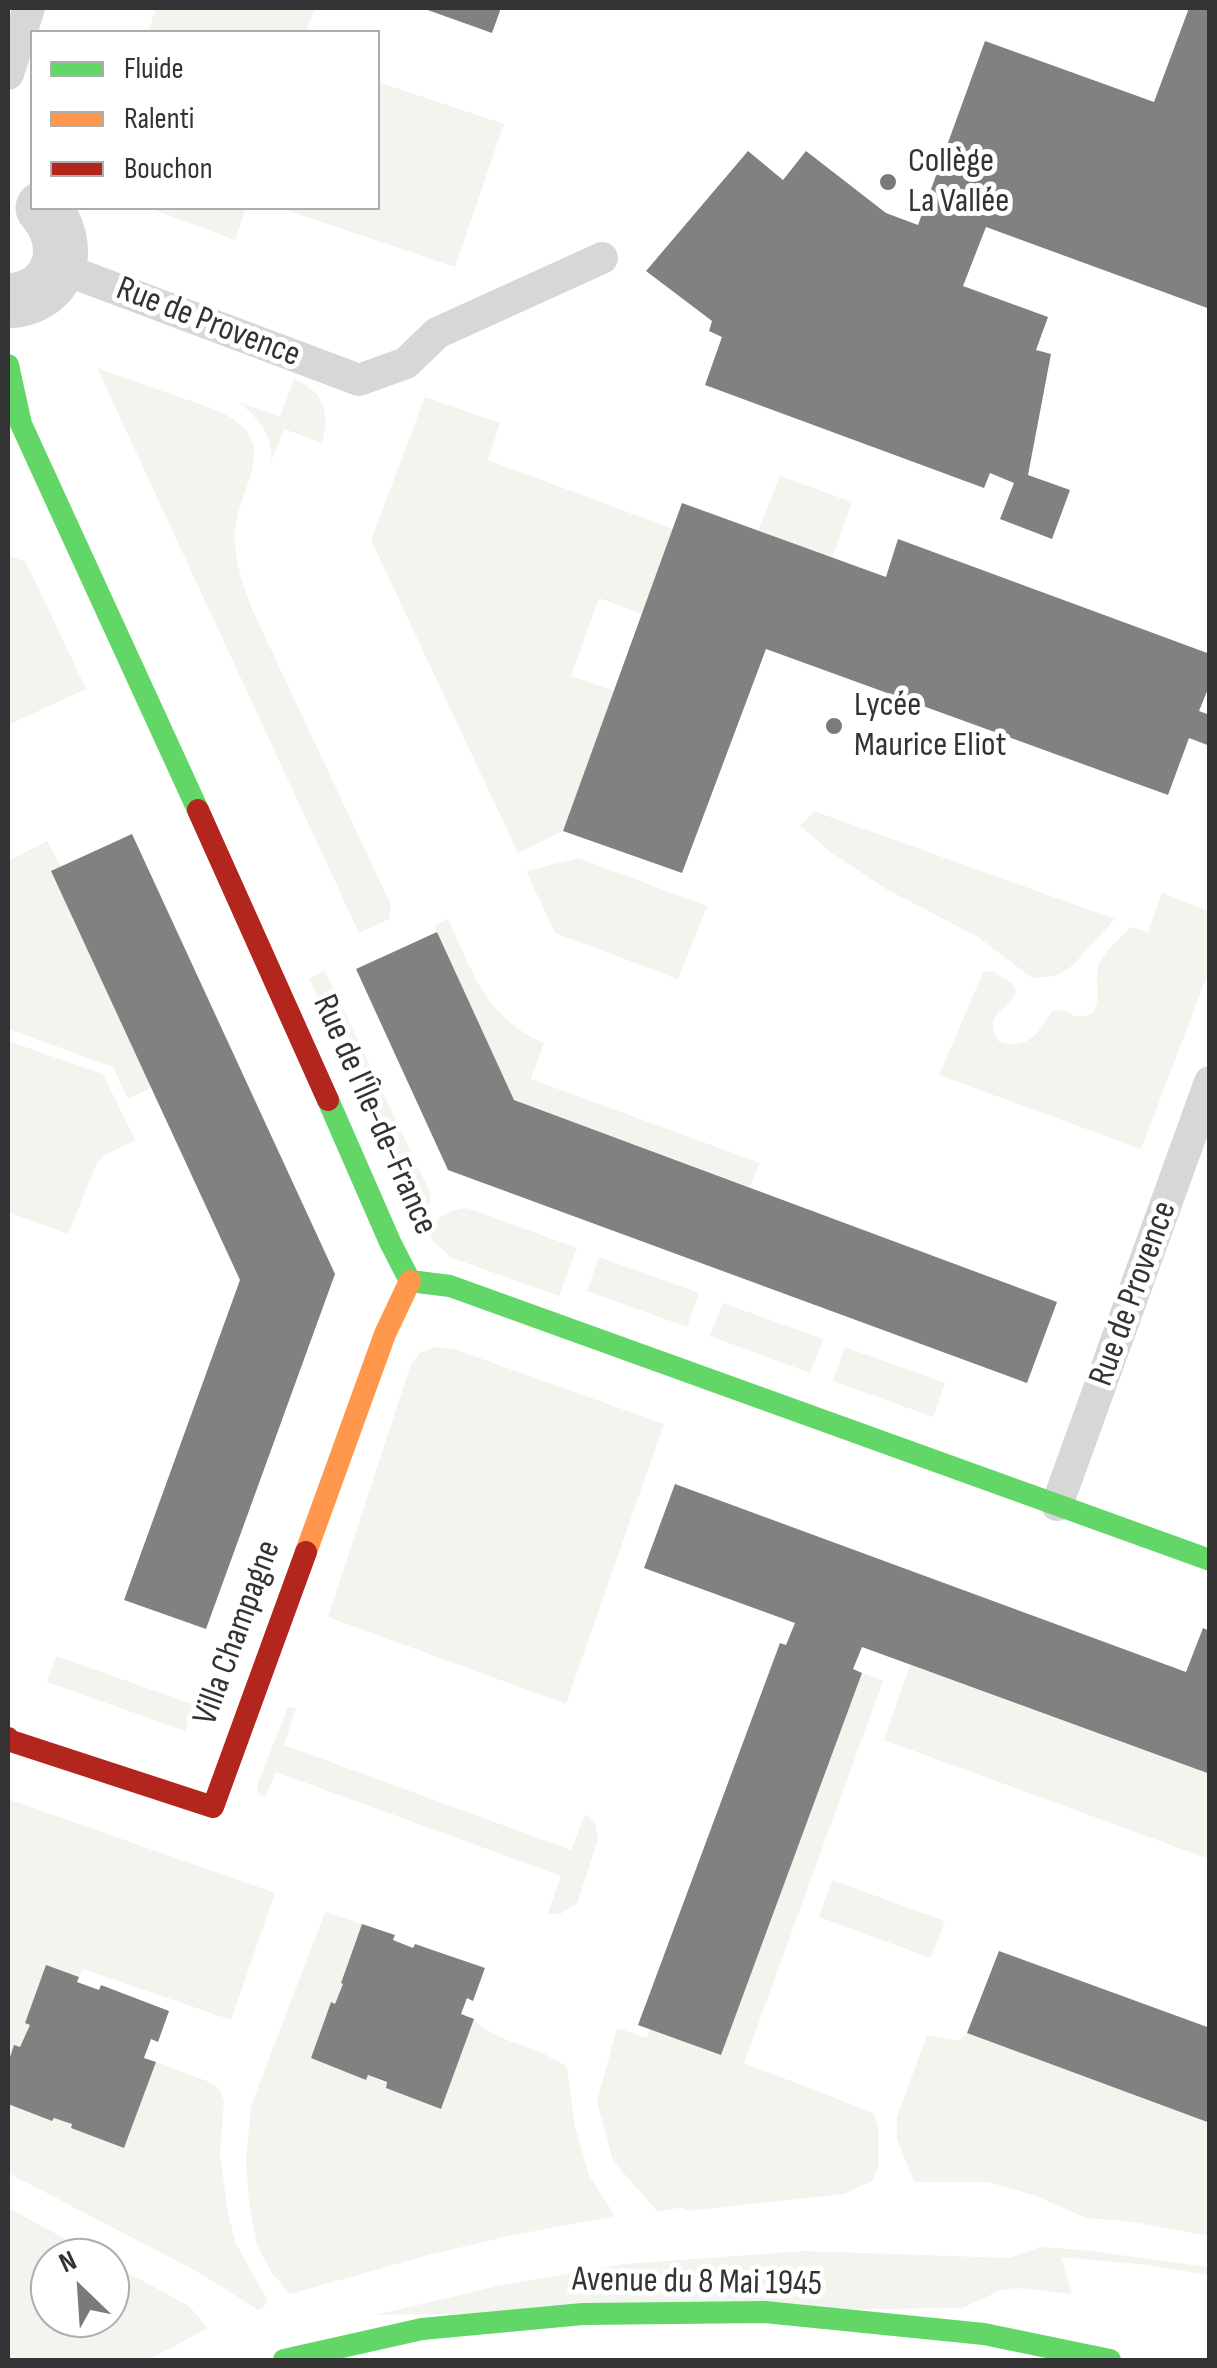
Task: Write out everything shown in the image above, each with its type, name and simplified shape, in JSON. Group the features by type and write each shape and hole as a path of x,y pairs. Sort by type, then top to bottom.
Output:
{"street":[{"path":"8,301 22,300 41,290 58,267 62,249 59,230 45,210"},
{"name":"Rue de l'Île-de-France","path":"8,365 21,424 410,1281 450,1286 1210,1560"},
{"name":"Villa Champagne","path":"8,1738 213,1807 371,1371 410,1281"},
{"name":"Avenue du 8 Mai 1945","path":"284,2360 422,2329 583,2314 765,2312 984,2334 1110,2360"}],"lane":[{"path":"8,74 29,8"},
{"name":"Rue de Provence","path":"58,267 358,380 406,363 436,334 602,258"},
{"name":"Rue de Provence","path":"1057,1504 1210,1082"}],"shaded area":[{"path":"156,8 315,8 307,30 149,30"},
{"path":"380,83 504,124 455,267 286,210 380,210"},
{"path":"154,210 245,210 235,240"},
{"path":"97,368 218,411 244,428 252,441 252,470 235,534 242,581 391,905 389,919 359,933"},
{"path":"294,379 313,390 323,405 322,443 284,429 271,462 267,436 239,402 280,417"},
{"path":"425,397 500,423 488,460 673,529 642,614 599,598 571,676 614,691 563,831 518,853 371,540"},
{"path":"780,476 852,502 832,558 758,531"},
{"path":"8,555 26,562 86,689 8,725"},
{"path":"814,811 1115,919 1072,966 1055,976 1032,978 978,937 886,889 833,854 800,826"},
{"path":"47,841 61,867 52,871 152,1087 128,1099 113,1067 8,1029 8,861"},
{"path":"578,858 707,906 678,979 555,933 526,871"},
{"path":"1162,893 1209,911 1209,971 1141,1149 939,1075 983,972 993,971 1013,984 1016,992 994,1018 998,1041 1024,1042 1037,1033 1052,1011 1079,1017 1093,1013 1101,960 1131,927 1148,932"},
{"path":"448,919 474,976 495,1007 544,1043 531,1079 760,1163 750,1187 514,1100 434,926"},
{"path":"325,971 431,1194 430,1206 418,1214 309,978"},
{"path":"8,1041 103,1074 135,1140 103,1156 96,1165 68,1234 8,1212"},
{"path":"467,1208 577,1248 559,1296 452,1258 430,1238 442,1216"},
{"path":"599,1257 699,1293 687,1327 587,1291"},
{"path":"723,1303 823,1339 810,1373 710,1336"},
{"path":"436,1347 454,1349 664,1424 566,1704 328,1617 411,1364 421,1352"},
{"path":"845,1347 945,1383 933,1417 833,1381"},
{"path":"56,1656 195,1705 185,1731 47,1682"},
{"path":"910,1665 1209,1774 1209,1859 884,1740"},
{"path":"862,1673 883,1681 744,2063 874,2113 879,2132 878,2168 872,2181 844,2194 658,2212 613,2161 597,2102 617,2028 647,2038"},
{"path":"288,1707 296,1708 284,1745 571,1850 585,1814 595,1823 598,1839 577,1904 560,1914 548,1913 561,1876 276,1772 265,1797 258,1794 257,1786"},
{"path":"8,1799 275,1893 231,2020 83,1969 79,1977 46,1966 25,2022 30,2025 20,2047 14,2046 8,2063"},
{"path":"832,1880 945,1921 931,1958 819,1917"},
{"path":"325,1912 362,1924 343,1984 335,2004 330,2003 311,2058 366,2079 368,2075 440,2109 474,2019 491,2033 556,2060 567,2067 575,2126 589,2175 615,2216 508,2236 290,2294 272,2273 257,2245 246,2160 251,2106"},
{"path":"967,2033 1209,2123 1209,2236 1087,2218 1033,2195 988,2182 914,2182 897,2139 897,2117 927,2035 958,2041"},
{"path":"156,2062 212,2083 220,2090 224,2101 220,2154 228,2213 236,2244 268,2301 263,2308 258,2310 198,2272 8,2173 8,2104 51,2121 54,2118 72,2124 71,2128 124,2148"},
{"path":"8,2208 64,2238 30,2238 30,2338 130,2338 130,2274 189,2306 208,2328 148,2360 8,2360"},
{"path":"1040,2247 1209,2267 1209,2275 1061,2257 1072,2294 1016,2288 1001,2290 963,2308 375,2315 502,2285 624,2264 804,2251 1010,2258"}],"building":[{"path":"422,8 501,8 492,33"},
{"path":"1189,8 1210,8 1210,309 986,227 963,286 1048,317 1036,350 1051,354 1028,475 1070,490 1052,539 1000,519 1014,483 990,473 984,488 705,385 722,337 709,331 712,321 646,271 748,151 783,180 806,151 886,213 918,225 985,41 1154,102"},
{"path":"682,503 886,577 898,539 1210,654 1210,684 1199,711 1210,715 1210,746 1189,738 1168,795 766,649 682,873 563,831"},
{"path":"132,834 335,1274 206,1629 124,1600 240,1280 51,871"},
{"path":"437,932 514,1100 1057,1302 1027,1383 448,1170 356,969"},
{"path":"675,1484 1186,1672 1203,1628 1210,1631 1210,1774 862,1647 853,1669 862,1673 721,2055 638,2025 780,1643 786,1645 795,1623 644,1568"},
{"path":"362,1924 395,1935 393,1940 413,1948 415,1944 485,1968 473,2001 467,1998 461,2014 474,2019 441,2109 386,2088 387,2082 368,2075 366,2080 311,2058 331,2002 335,2004 343,1984"},
{"path":"999,1951 1210,2028 1210,2123 967,2033"},
{"path":"46,1965 79,1977 77,1982 99,1990 101,1985 169,2011 158,2042 151,2039 144,2058 156,2062 124,2148 71,2128 72,2124 54,2118 52,2121 8,2104 8,2063 14,2045 20,2047 30,2025 25,2023"}],"traffic: fast":[{"path":"8,365 21,424 198,810"},
{"path":"328,1100 410,1281"},
{"path":"410,1281 450,1286 1210,1560"},
{"path":"284,2360 422,2329 583,2314 765,2312 984,2334 1110,2360"}],"traffic: slow":[{"path":"306,1552 385,1334 410,1281"}],"traffic: jam":[{"path":"198,810 328,1100"},
{"path":"8,1738 213,1807 306,1552"}],"place":[{"name":"Collège La Vallée","path":"888,182"},
{"name":"Lycée Maurice Eliot","path":"834,726"}]}
